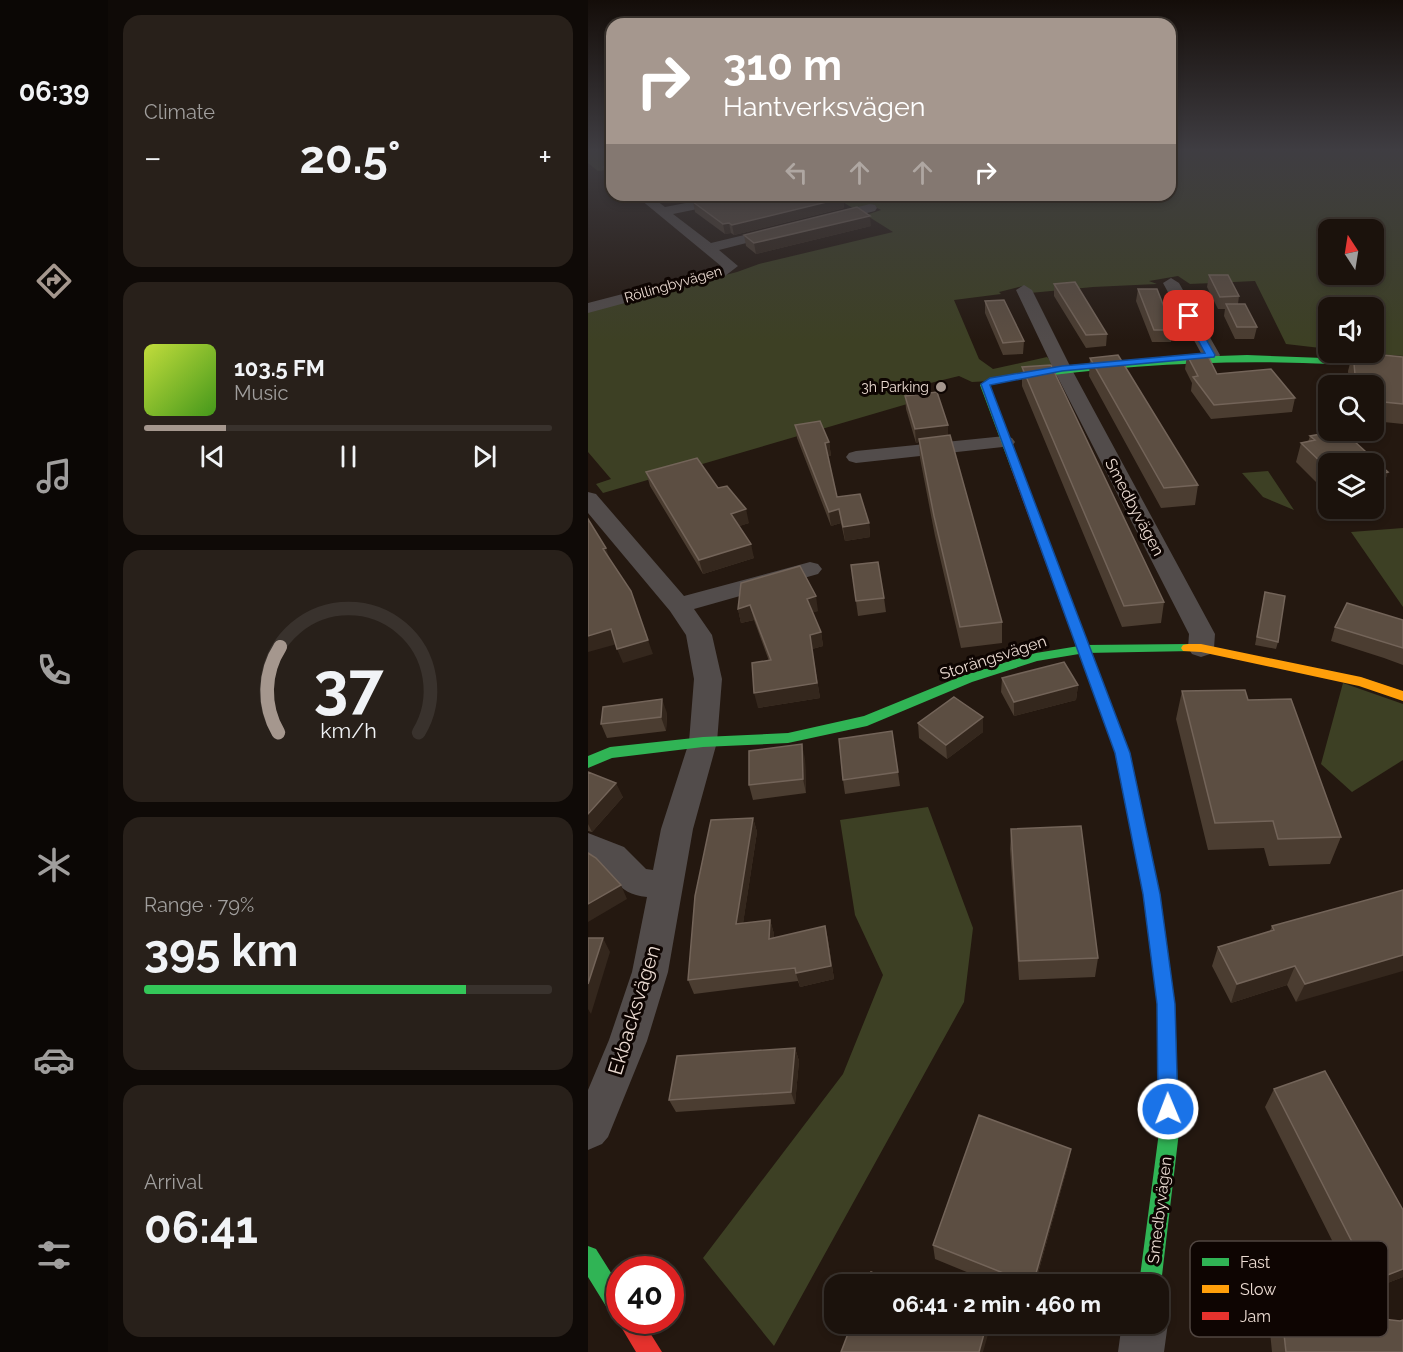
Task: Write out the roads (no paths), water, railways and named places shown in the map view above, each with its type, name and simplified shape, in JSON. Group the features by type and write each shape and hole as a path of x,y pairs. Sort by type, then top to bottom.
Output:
{"street":[{"name":"Röllingbyvägen","path":"588,308 720,273 731,266 665,214"},
{"name":"Röllingbyvägen","path":"709,248 846,214"},
{"path":"1171,283 1211,355"},
{"name":"Smedbyvägen","path":"1024,290 1062,368 1202,634 1201,648"},
{"path":"1062,368 1211,355 1306,357 1403,366"},
{"name":"Smedbyvägen","path":"1062,368 990,381 985,384 1123,753 1152,894 1166,1004 1169,1132 1151,1274"},
{"path":"856,457 1005,442"},
{"name":"Ekbacksvägen","path":"588,499 679,605 699,635 708,679 703,742 677,828 647,982 628,1041 594,1123 588,1130"},
{"path":"679,605 810,569"},
{"name":"Storängsvägen","path":"703,742 788,738 867,721 967,679 1036,657 1085,649 1201,648 1361,682 1403,696"},
{"path":"588,762 610,753 703,742"},
{"path":"588,846 614,856 636,882 667,885"},
{"path":"588,1257 606,1286"},
{"path":"638,1334 650,1352"},
{"path":"1142,1352 1144,1334"}],"place":[{"name":"3h Parking","path":"941,387"}]}
